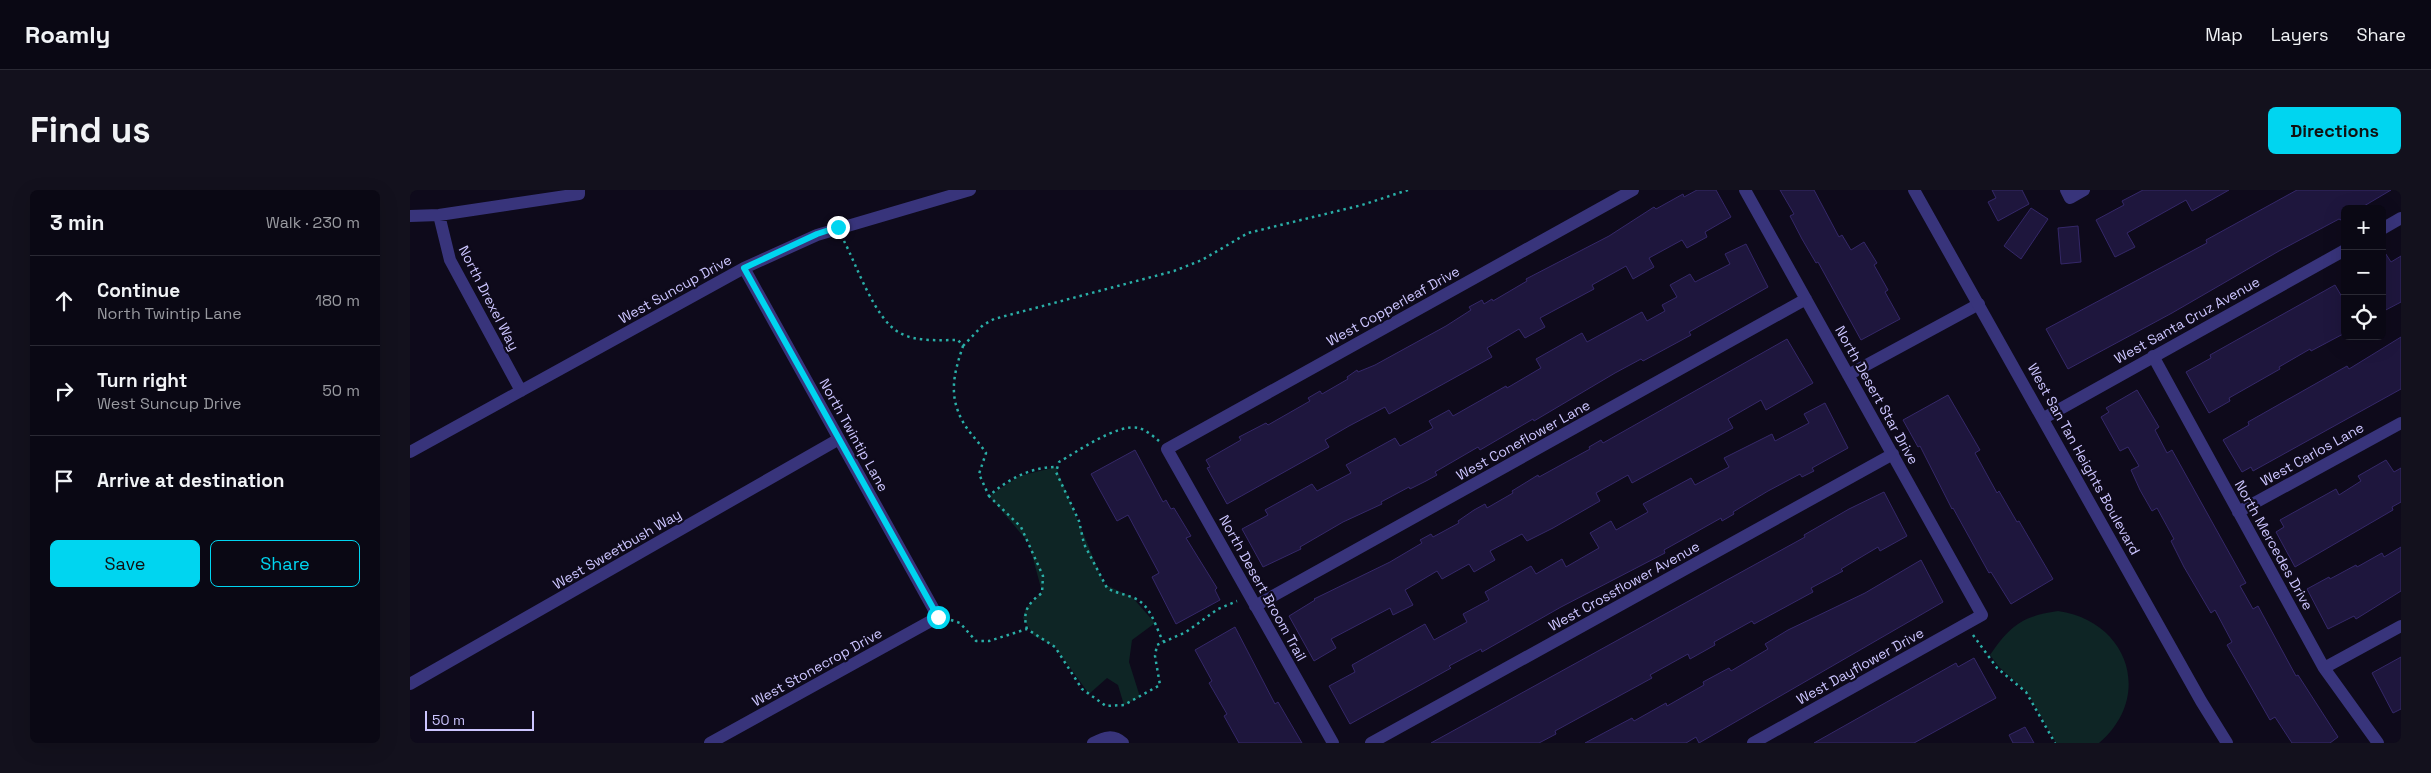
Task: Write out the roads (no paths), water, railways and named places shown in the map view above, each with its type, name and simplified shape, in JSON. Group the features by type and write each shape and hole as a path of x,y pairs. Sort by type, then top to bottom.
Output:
{"street":[{"name":"West Suncup Drive","path":"410,452 744,268 817,234 912,209 970,190"},
{"name":"West Copperleaf Drive","path":"1167,448 1633,190"},
{"name":"North Desert Star Drive","path":"1745,190 1982,615"},
{"name":"West San Tan Heights Boulevard","path":"1914,190 2044,418 2201,701 2227,743"},
{"path":"2068,194 2084,190"},
{"path":"410,216 439,215 579,192"},
{"name":"North Drexel Way","path":"439,215 450,260 521,391"},
{"path":"2386,227 2401,218"},
{"name":"West Santa Cruz Avenue","path":"2044,418 2341,252"},
{"name":"North Twintip Lane","path":"744,268 938,617"},
{"name":"West Coneflower Lane","path":"1253,601 1806,299"},
{"path":"1848,375 1979,304"},
{"name":"North Mercedes Drive","path":"2153,356 2324,668 2378,743"},
{"name":"West Carlos Lane","path":"2238,512 2401,423"},
{"name":"West Sweetbush Way","path":"410,684 839,439"},
{"name":"North Desert Broom Trail","path":"1167,448 1333,743"},
{"name":"West Crossflower Avenue","path":"1371,743 1893,454"},
{"name":"West Dayflower Drive","path":"1752,743 1982,615"},
{"name":"West Stonecrop Drive","path":"710,743 938,617"},
{"path":"2324,668 2401,626"},
{"path":"1093,743 1111,737 1117,738 1123,743"}]}
